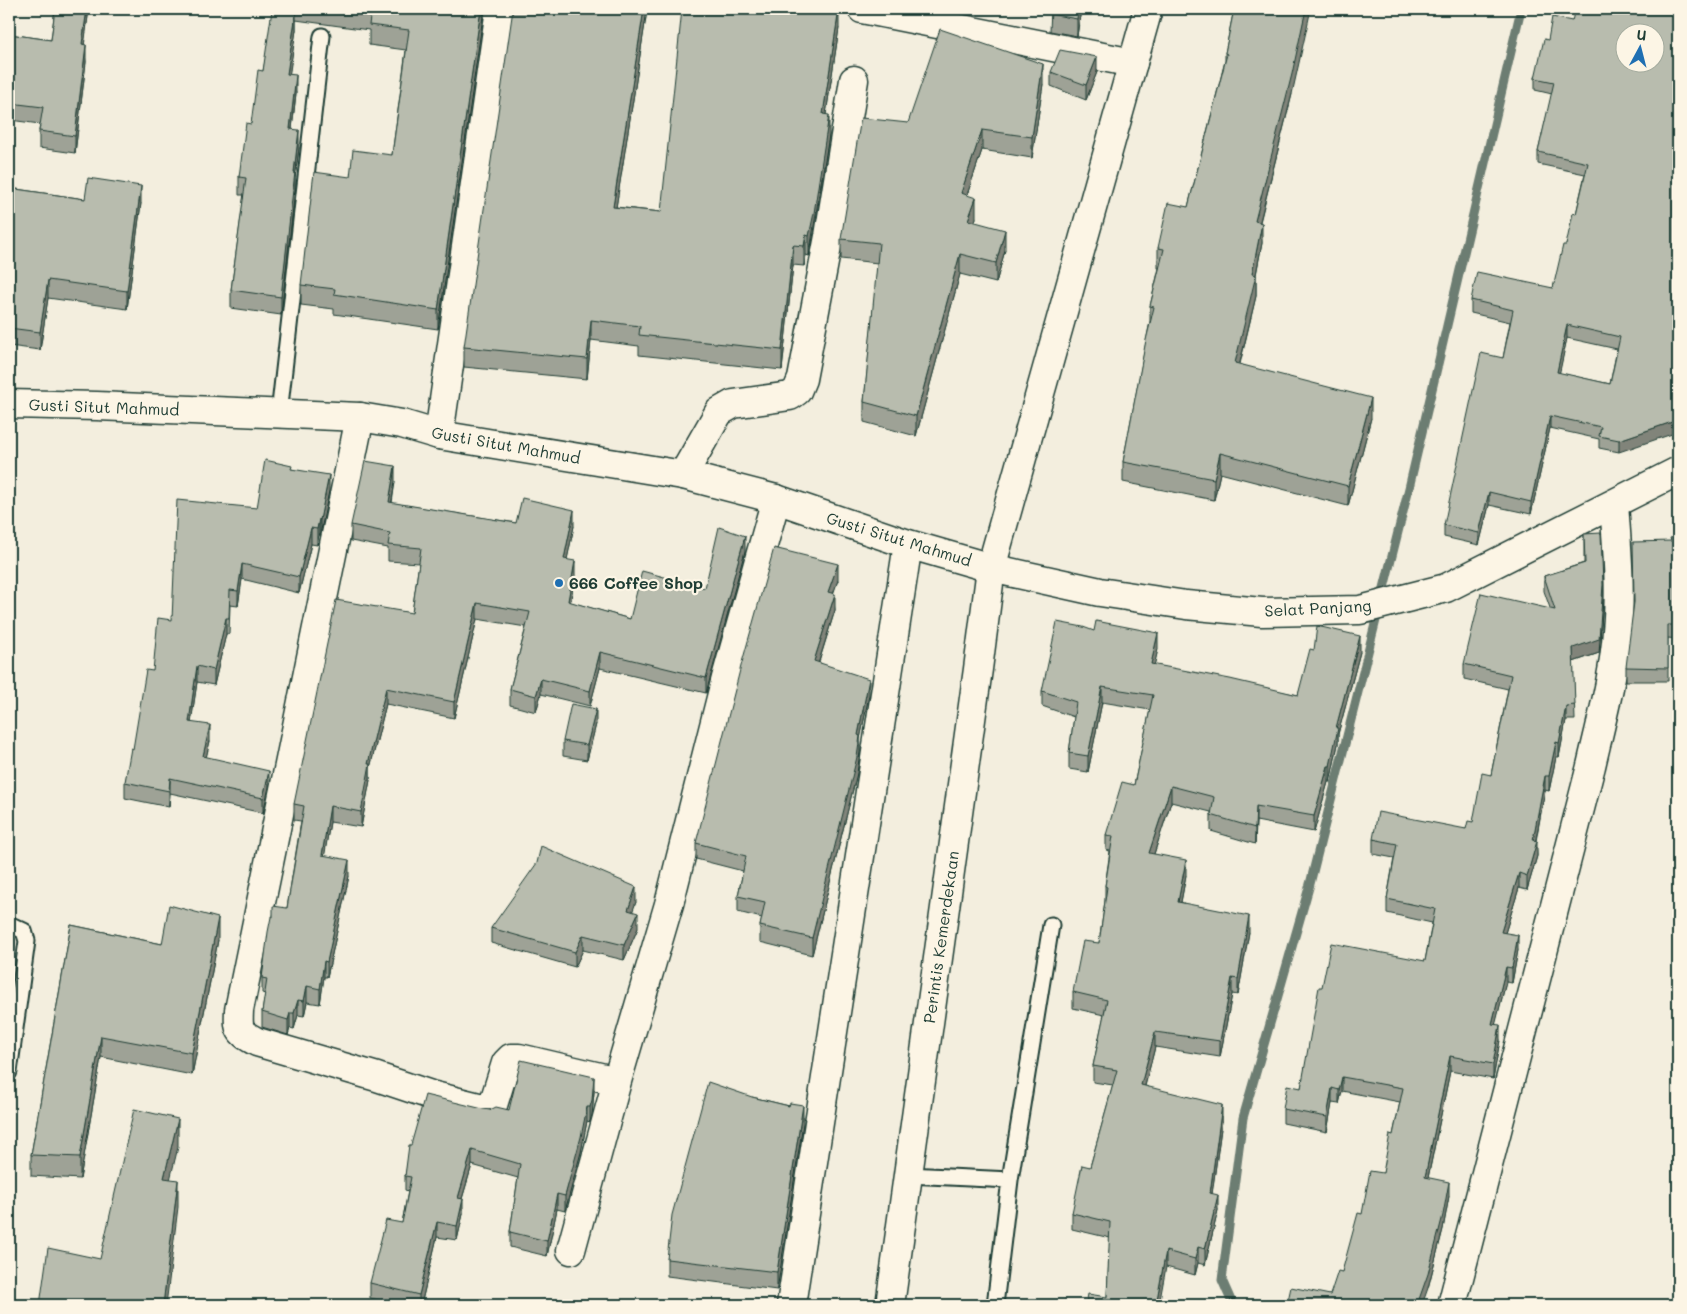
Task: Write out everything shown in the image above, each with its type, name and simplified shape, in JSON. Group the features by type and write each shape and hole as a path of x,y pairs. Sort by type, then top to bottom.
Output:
{"main road":[{"path":"439,435 500,9"},
{"path":"862,9 1133,63"},
{"name":"Perintis Kemerdekaan","path":"890,1305 991,568 1148,9"},
{"path":"683,475 719,412 733,404 790,396 797,391 802,379 829,236 854,80"},
{"name":"Gusti Situt Mahmud","path":"9,404 360,417 402,424 439,435 683,475 776,499 908,544 991,568"},
{"path":"360,417 243,992 238,1026 242,1034 257,1042 377,1076 431,1095 487,1109 493,1105 506,1063 511,1058 519,1058 617,1081"},
{"name":"Selat Panjang","path":"991,568 1100,592 1186,605 1262,612 1360,610 1446,588 1678,470"},
{"path":"571,1250 617,1081 669,904 726,678 776,499"},
{"path":"1452,1305 1589,776 1607,696 1617,631 1618,558 1614,504"},
{"path":"791,1305 908,544"}],"lane":[{"path":"280,414 322,36"},
{"path":"9,924 24,931 27,941 9,1072"},
{"path":"995,1305 1010,1180 1051,925"},
{"path":"908,1176 1010,1180"}],"building":[{"path":"55,9 87,9 82,44 86,45 75,136 39,131 43,107 10,103 14,76 9,75 9,34 51,40"},
{"path":"359,9 481,9 438,310 334,294 335,289 301,285 314,172 350,177 353,150 392,155 409,30 369,25 371,10"},
{"path":"513,9 644,9 613,207 661,212 682,9 839,9 823,114 829,115 814,213 809,236 806,235 804,246 793,245 782,350 639,335 640,326 591,320 587,359 464,347"},
{"path":"1051,9 1078,9 1077,19 1050,14"},
{"path":"1234,9 1306,9 1292,74 1255,221 1262,223 1252,274 1256,275 1235,363 1371,398 1348,486 1220,453 1214,479 1123,462 1154,307 1150,306 1164,249 1158,248 1168,203 1188,207 1227,54 1225,53"},
{"path":"1575,9 1678,9 1678,420 1619,440 1599,436 1601,427 1550,416 1531,502 1489,492 1479,533 1444,525 1481,353 1503,358 1513,310 1471,300 1477,272 1553,288 1563,245 1566,245 1573,213 1576,214 1588,163 1538,152 1554,82 1535,78 1544,39 1548,40 1552,17 1572,21","holes":["1567,325 1620,337 1610,384 1557,372"]},
{"path":"272,10 296,13 287,74 296,75 290,129 299,130 281,297 231,290 246,178 239,177 246,123 251,124 258,70 263,71"},
{"path":"940,29 1043,64 1032,137 982,130 961,193 976,198 968,220 1005,230 996,263 960,254 916,416 864,402 879,243 841,239 861,118 908,123"},
{"path":"1060,50 1097,57 1086,85 1051,72"},
{"path":"88,178 141,186 127,291 48,280 40,332 9,328 9,188 85,199"},
{"path":"265,460 292,466 291,469 329,475 320,520 317,529 311,528 299,577 242,564 238,591 230,590 229,618 226,618 214,670 197,666 189,722 210,725 203,756 269,771 263,798 170,778 169,791 125,782 131,748 133,749 146,670 153,671 158,618 172,620 177,500 257,508"},
{"path":"365,461 395,466 389,502 516,523 522,498 574,510 564,559 575,561 568,601 630,619 642,571 705,588 719,527 745,536 706,678 600,652 590,691 541,679 536,696 510,689 530,612 477,603 454,702 386,688 368,764 370,764 361,812 330,806 322,855 349,860 327,962 324,961 320,989 307,986 304,1001 298,1000 294,1013 290,1013 288,1020 262,1012 267,979 262,978 268,932 271,917 273,917 273,906 287,908 304,806 294,804 336,600 412,613 421,548 388,545 390,533 351,525"},
{"path":"1601,533 1603,585 1599,639 1573,648 1575,705 1566,706 1559,743 1556,742 1549,776 1545,776 1533,840 1537,841 1527,876 1519,873 1501,932 1518,935 1512,968 1506,967 1492,1024 1500,1025 1493,1064 1450,1056 1425,1177 1449,1182 1428,1274 1417,1305 1287,1305 1291,1287 1330,1295 1338,1271 1342,1272 1358,1213 1362,1214 1370,1171 1383,1173 1390,1134 1393,1135 1403,1088 1342,1077 1339,1090 1332,1088 1327,1117 1283,1109 1287,1085 1301,1088 1319,987 1322,987 1331,943 1425,961 1435,909 1387,899 1397,844 1373,839 1378,812 1466,829 1468,821 1473,822 1482,773 1491,775 1511,675 1464,664 1481,593 1555,610 1544,576 1585,563 1584,534"},
{"path":"1670,538 1678,538 1678,625 1668,625 1668,668 1626,667 1634,602 1633,542 1671,541"},
{"path":"774,548 838,564 828,592 835,594 814,661 869,679 858,735 860,736 857,757 812,938 760,926 765,902 738,896 746,856 696,843 741,666"},
{"path":"1096,621 1158,633 1151,664 1230,679 1298,695 1310,649 1314,650 1317,626 1360,636 1336,728 1338,728 1330,766 1328,766 1314,816 1256,806 1255,828 1211,815 1214,797 1171,786 1149,853 1186,860 1178,902 1249,916 1238,979 1232,978 1220,1041 1155,1032 1141,1085 1222,1105 1210,1193 1218,1195 1205,1249 1198,1247 1195,1259 1166,1251 1156,1305 1086,1305 1088,1294 1107,1297 1110,1222 1072,1213 1082,1165 1090,1167 1117,1070 1093,1066 1107,1000 1073,992 1083,941 1099,943 1113,836 1106,835 1122,782 1134,785 1153,695 1102,687 1088,756 1069,753 1076,702 1042,691 1057,622 1094,631"},
{"path":"571,704 596,709 587,745 563,741"},
{"path":"541,846 636,887 628,910 638,913 624,945 583,935 575,952 491,928 537,863"},
{"path":"169,905 218,918 192,1053 101,1036 80,1157 31,1155 71,925 162,944"},
{"path":"521,1060 594,1077 592,1100 590,1107 587,1107 565,1196 557,1194 547,1241 510,1232 520,1164 472,1150 458,1198 463,1199 457,1226 437,1222 419,1295 370,1283 386,1220 402,1223 411,1177 405,1176 409,1145 411,1145 425,1095 483,1109 490,1110 496,1107 509,1110"},
{"path":"708,1082 752,1097 789,1106 790,1103 803,1105 777,1272 667,1259 672,1215"},
{"path":"134,1109 178,1119 164,1178 178,1180 163,1305 40,1305 48,1248 100,1259"}],"waterway":[{"path":"1233,1305 1222,1280 1243,1118 1310,884 1409,488 1521,9"}],"place":[{"name":"666 Coffee Shop","path":"559,583"}]}
